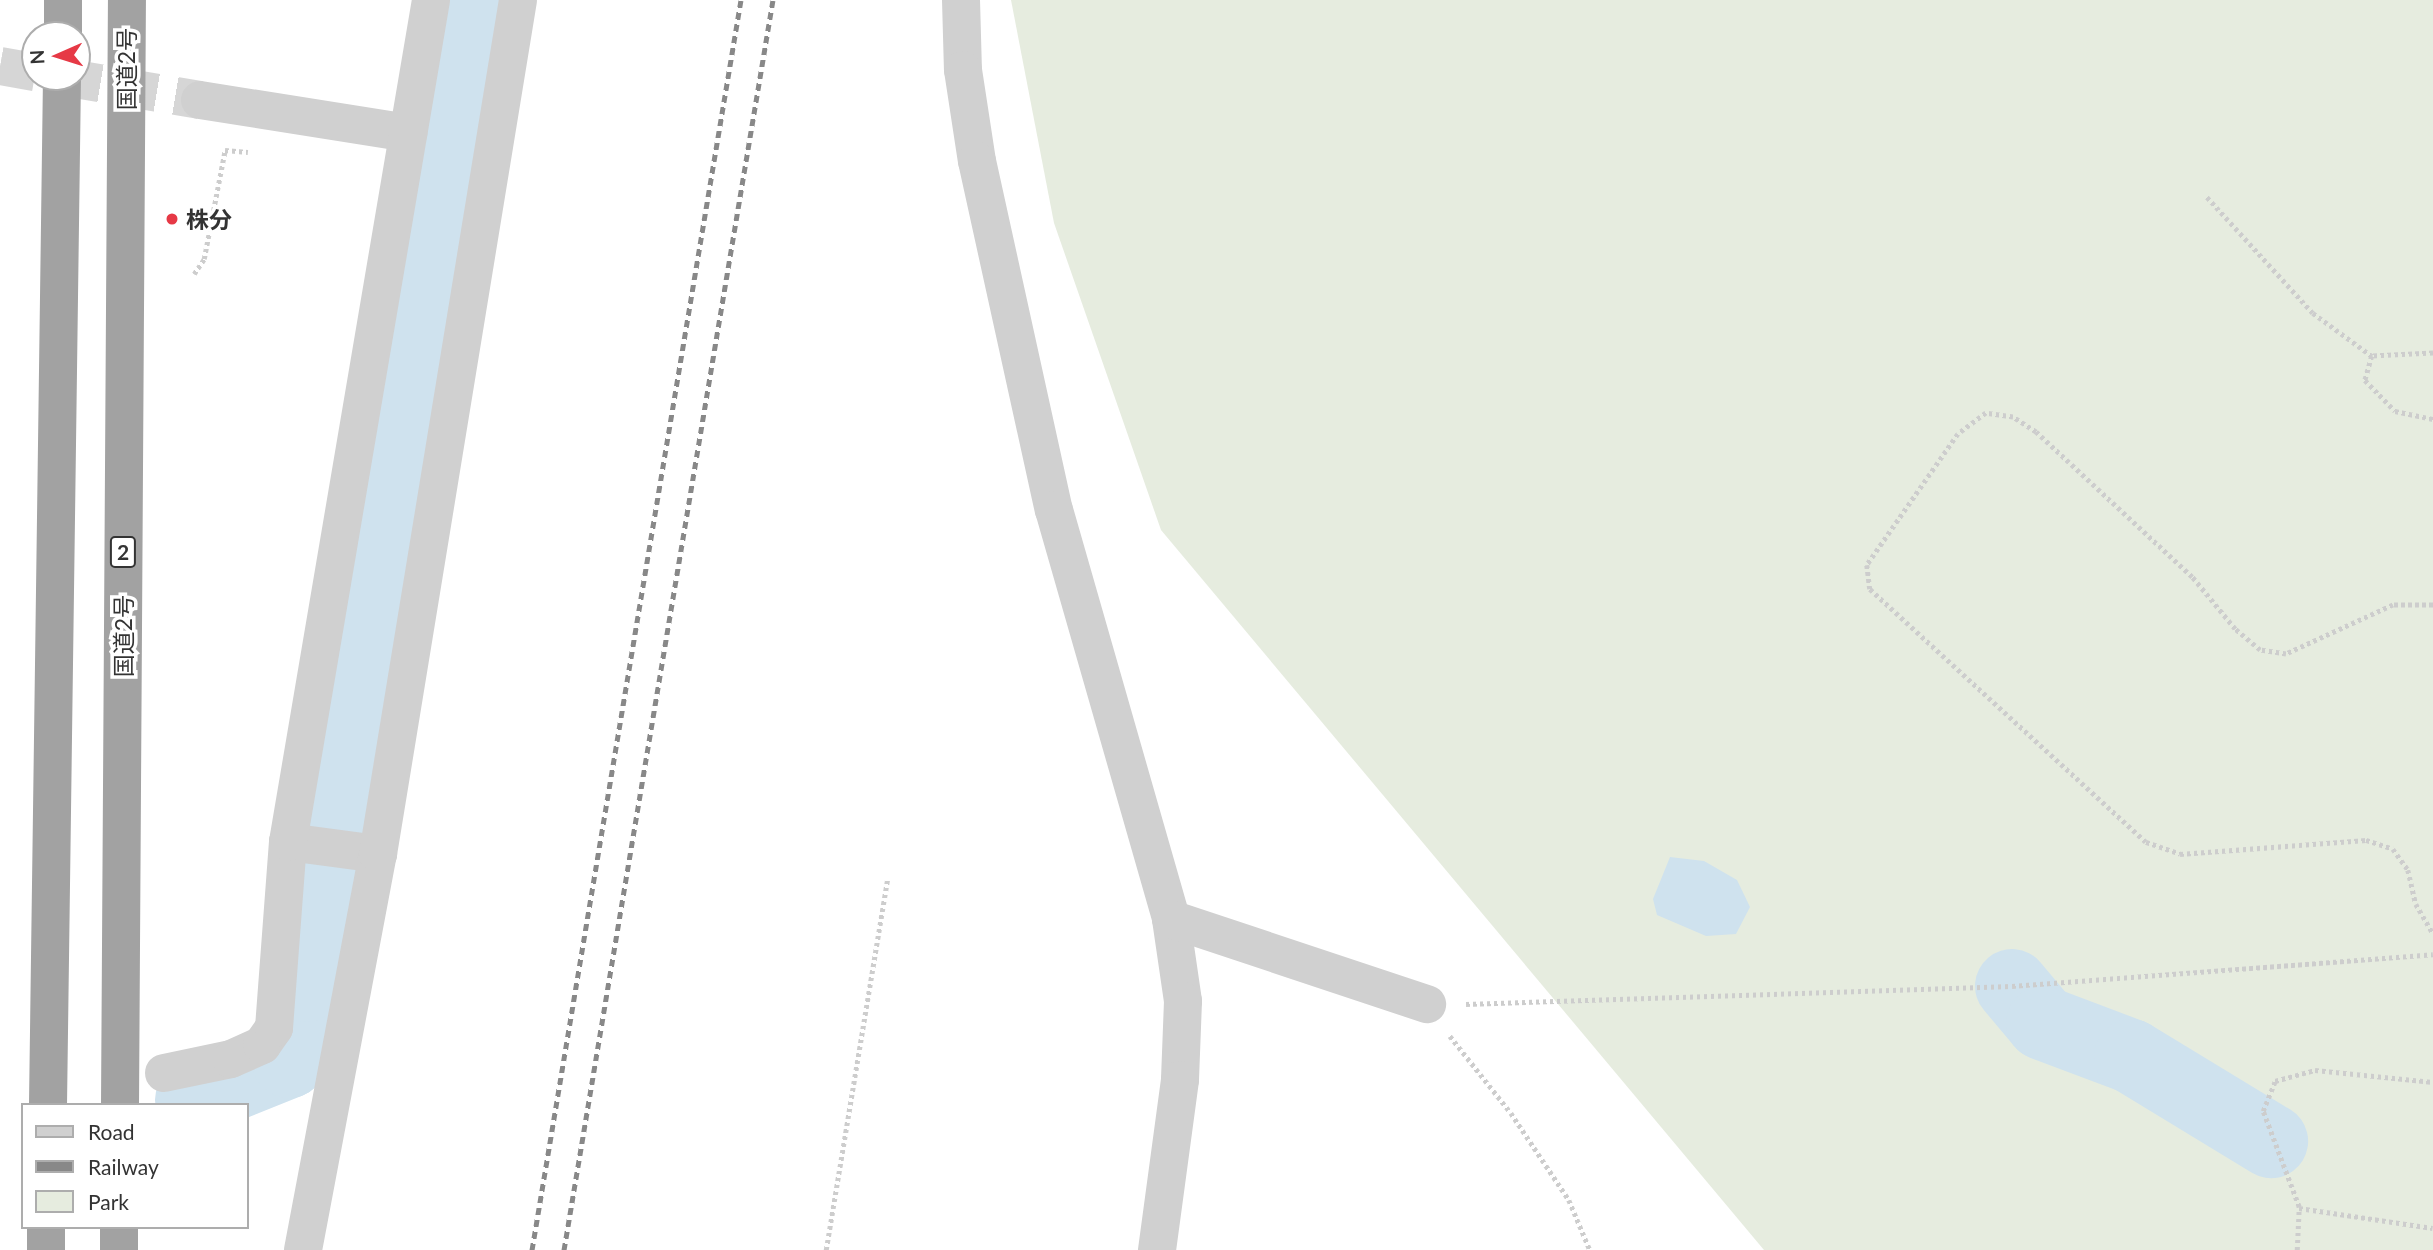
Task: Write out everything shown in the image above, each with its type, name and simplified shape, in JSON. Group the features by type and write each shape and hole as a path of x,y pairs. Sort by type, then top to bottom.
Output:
{"highway":[{"path":"63,0 63,21"},
{"name":"国道2号","path":"120,1103 127,0"},
{"path":"48,1103 62,91"},
{"path":"46,1229 46,1250"},
{"path":"119,1229 119,1250"}],"street":[{"path":"164,1073 231,1059 262,1045 274,1028 293,843 431,0"},
{"path":"303,1250 518,0"},
{"path":"961,0 963,70 977,161 1055,510 1171,919 1183,1001 1181,1054 1157,1250"},
{"path":"200,100 408,133"},
{"path":"293,843 371,854"},
{"path":"1171,919 1427,1003"}],"path":[{"path":"194,274 204,260 225,150 252,152"},
{"path":"2207,197 2313,313 2372,356 2433,353"},
{"path":"2372,356 2365,380 2395,411 2433,419"},
{"path":"2433,605 2393,605 2286,654 2260,650 2235,629 2192,577 2036,432 2013,417 1986,413 1958,433 1867,565 1870,589 2146,842 2180,854 2366,840 2393,849 2408,870 2416,904 2433,933"},
{"path":"825,1250 887,880"},
{"path":"1427,1003 1545,1005 2012,986 2433,954"},
{"path":"1427,1003 1562,1189 1590,1250"},
{"path":"2297,1250 2299,1208 2263,1111 2275,1081 2315,1070 2433,1082"},
{"path":"2299,1208 2433,1228"}],"green space":[{"path":"1011,0 2433,0 2433,1250 1764,1250 1161,530 1054,223"}],"water":[{"path":"1670,857 1704,861 1737,880 1750,907 1736,934 1706,936 1657,915 1653,899"}],"waterway":[{"path":"192,1100 289,1061 306,985 467,0"},
{"path":"2012,986 2043,1023 2131,1056 2271,1141"}],"tunnel":[{"path":"0,66 21,70"},
{"path":"91,82 200,100"}],"railway":[{"path":"532,1250 741,0"},
{"path":"564,1250 773,0"}],"place":[{"name":"株分","path":"172,219"}]}
